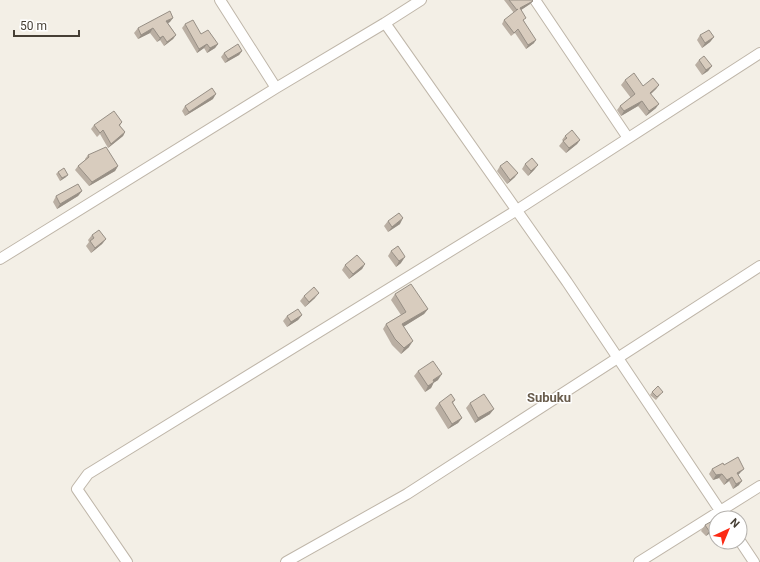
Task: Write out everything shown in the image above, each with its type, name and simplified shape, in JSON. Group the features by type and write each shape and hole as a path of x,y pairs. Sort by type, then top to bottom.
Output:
{"street":[{"path":"220,0 276,88"},
{"path":"0,259 421,0"},
{"path":"535,0 628,138"},
{"path":"385,23 567,282 719,510"},
{"path":"127,562 77,489 88,474 517,210 760,53"},
{"path":"286,562 407,494 760,266"},
{"path":"729,510 760,486"},
{"path":"639,562 708,523"},
{"path":"746,550 754,562"}],"building":[{"path":"509,0 533,1 520,8 526,18 523,20 536,40 528,45 518,29 514,33 504,20 517,10"},
{"path":"170,11 173,18 166,21 176,35 167,42 163,36 160,38 153,28 141,35 138,28"},
{"path":"193,20 201,34 208,30 218,44 210,48 207,44 199,49 185,24"},
{"path":"709,30 714,37 705,43 700,35"},
{"path":"238,44 242,51 228,59 224,53"},
{"path":"704,56 712,66 706,70 699,60"},
{"path":"634,73 643,86 653,78 659,85 650,93 659,104 649,111 642,101 624,111 620,106 635,94 625,80"},
{"path":"212,88 216,94 189,112 185,106"},
{"path":"114,111 122,122 119,125 125,132 111,144 103,130 100,133 94,125"},
{"path":"572,130 580,140 569,148 563,141 567,138 565,136"},
{"path":"106,147 118,166 92,182 78,166 89,157 88,155"},
{"path":"532,158 538,165 531,171 525,164"},
{"path":"507,161 518,173 510,180 500,166"},
{"path":"64,168 68,175 62,178 58,172"},
{"path":"78,184 82,191 60,204 56,196"},
{"path":"399,213 403,218 392,227 388,221"},
{"path":"99,230 106,239 95,248 90,241 94,238 92,235"},
{"path":"398,246 405,257 399,261 391,251"},
{"path":"357,255 365,264 353,274 345,265"},
{"path":"411,284 428,309 402,324 413,341 404,348 395,339 386,324 406,312 395,294"},
{"path":"314,287 319,293 309,302 304,296"},
{"path":"298,309 302,315 291,322 287,316"},
{"path":"433,361 442,374 433,380 434,382 428,386 418,371"},
{"path":"658,386 663,392 657,397 652,392"},
{"path":"451,394 455,400 452,402 462,418 452,424 439,403"},
{"path":"484,394 494,409 478,418 470,403"},
{"path":"738,457 744,469 737,473 742,481 736,484 732,477 727,480 722,474 716,475 712,469 723,463 724,465"}],"district":[{"name":"Subuku","path":"549,397"}]}
